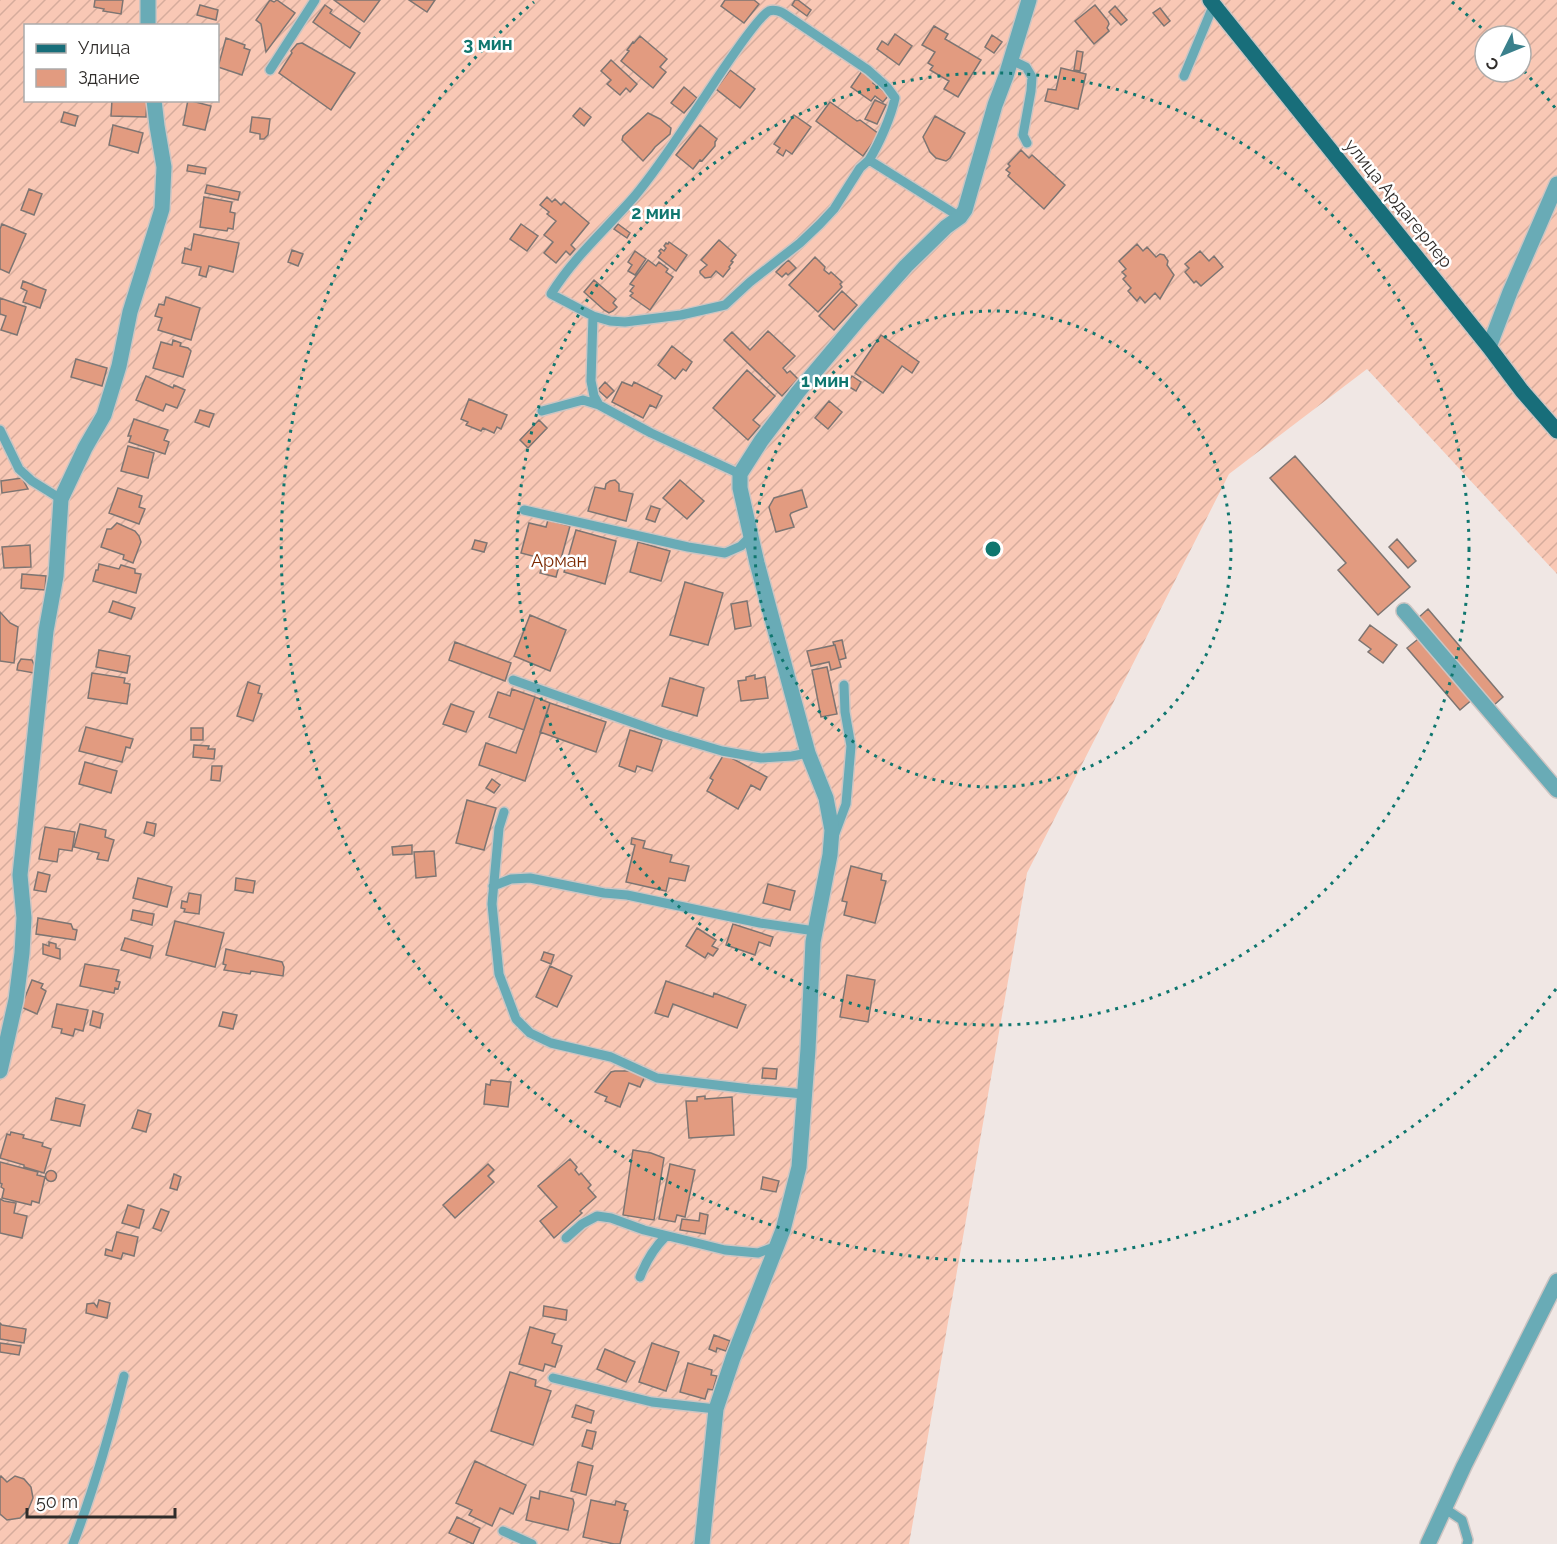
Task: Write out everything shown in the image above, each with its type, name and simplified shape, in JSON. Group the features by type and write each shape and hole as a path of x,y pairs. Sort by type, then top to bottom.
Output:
{"main road":[{"name":"улица Ардагерлер","path":"1212,2 1522,391 1557,431"}],"street":[{"path":"148,0 148,24"},
{"path":"702,1544 716,1409 733,1358 783,1230 799,1167 813,942 830,855 832,830 826,798 808,753 750,537 740,488 740,474 761,441 798,392 859,319 906,266 946,227 960,217 1029,0"},
{"path":"0,1071 16,1000 22,953 24,918 20,875 46,631 56,576 61,499 85,448 104,415 119,366 130,312 162,209 164,167 154,102"},
{"path":"1490,348 1515,281 1557,184"},
{"path":"1404,611 1557,790"},
{"path":"1428,1544 1464,1466 1557,1281"}],"lane":[{"path":"270,70 315,0"},
{"path":"1184,76 1212,2"},
{"path":"776,10 783,13 868,70 887,87 895,98 890,115 869,160 860,168 834,209 820,224 724,305 681,315 625,322 592,316 550,294 578,256 635,196 669,152 758,21 769,11 776,10"},
{"path":"1011,60 1026,67 1032,77 1023,135 1027,143"},
{"path":"869,160 960,217"},
{"path":"592,316 591,381 594,396 599,405"},
{"path":"542,411 583,400 599,405 651,433 740,474"},
{"path":"0,430 18,469 32,481 61,499"},
{"path":"525,510 688,547 725,553 741,546 750,537"},
{"path":"513,680 664,734 722,751 761,758 808,753"},
{"path":"831,843 846,804 851,746 844,712 844,686"},
{"path":"504,812 499,828 492,904 499,974 516,1019 530,1033 551,1043 611,1057 657,1078 804,1094"},
{"path":"493,886 511,879 530,878 604,893 627,895 760,923 815,931"},
{"path":"566,1238 582,1224 597,1216 725,1250 758,1253 777,1246"},
{"path":"640,1277 645,1262 666,1236"},
{"path":"73,1544 89,1504 124,1376"},
{"path":"553,1378 652,1402 716,1409"},
{"path":"1444,1508 1462,1520 1467,1544"},
{"path":"502,1531 532,1544"}],"green space":[{"name":"Арман","path":"0,0 1557,0 1557,574 1367,369 1229,474 1027,873 909,1544 0,1544"}],"building":[{"path":"95,0 123,0 121,14 94,7"},
{"path":"270,0 274,2 277,0 295,13 266,52 261,24 256,20"},
{"path":"334,0 380,0 364,22"},
{"path":"409,0 435,0 427,12"},
{"path":"725,0 754,0 759,4 744,23 721,6"},
{"path":"795,0 811,10 807,16 792,5"},
{"path":"200,5 218,10 216,20 197,15"},
{"path":"325,5 332,10 330,13 360,33 350,48 313,22"},
{"path":"1095,5 1108,21 1109,31 1094,44 1075,21"},
{"path":"1115,6 1127,20 1121,25 1109,12"},
{"path":"1160,8 1170,21 1164,26 1153,13"},
{"path":"934,26 948,34 945,39 981,60 958,97 944,89 949,81 930,70 933,66 928,63 935,52 922,45"},
{"path":"895,34 912,46 899,65 877,49 882,41 888,45"},
{"path":"992,35 1002,42 994,53 985,47"},
{"path":"640,36 667,59 660,67 666,72 653,88 621,61 633,42"},
{"path":"226,38 245,45 244,48 250,50 242,75 219,67"},
{"path":"302,43 355,73 331,110 279,73 292,53 291,51 297,44"},
{"path":"1077,51 1083,52 1080,71 1074,70"},
{"path":"611,60 637,84 630,92 626,88 620,95 607,84 611,80 601,71"},
{"path":"1061,68 1086,74 1078,109 1045,101 1048,89 1056,90"},
{"path":"730,70 755,89 740,108 716,89"},
{"path":"862,71 875,80 873,83 889,95 883,102 875,96 871,101 851,87"},
{"path":"684,87 697,98 684,113 671,103"},
{"path":"875,100 886,105 877,124 865,119"},
{"path":"112,102 147,102 146,117 111,116"},
{"path":"188,102 211,106 205,130 183,125"},
{"path":"830,102 879,134 863,156 816,121"},
{"path":"580,108 591,117 584,126 573,116"},
{"path":"64,112 78,116 75,126 61,122"},
{"path":"648,113 671,128 670,134 643,161 622,140 623,136"},
{"path":"794,115 811,127 792,154 786,150 783,156 777,152 780,148 774,144"},
{"path":"935,116 965,133 946,161 936,158 930,152 923,137"},
{"path":"252,117 270,119 268,135 264,139 260,139 260,134 250,132"},
{"path":"113,125 143,133 138,153 109,145"},
{"path":"700,125 717,139 715,146 693,169 676,155"},
{"path":"1021,150 1029,158 1032,155 1065,185 1044,209 1008,176 1010,173 1006,170 1010,166 1008,164"},
{"path":"188,165 206,168 205,174 187,171"},
{"path":"207,185 240,192 238,200 205,193"},
{"path":"29,189 42,194 34,215 21,210"},
{"path":"204,197 232,202 230,212 235,213 233,229 228,228 227,231 200,227"},
{"path":"547,197 552,202 555,199 561,205 564,202 589,223 571,245 575,249 570,255 566,251 556,263 544,253 553,242 544,235 556,221 540,205"},
{"path":"2,224 26,234 9,273 0,269"},
{"path":"521,224 538,236 527,251 510,239"},
{"path":"618,224 630,233 627,238 614,229"},
{"path":"194,234 239,243 233,272 209,266 206,277 199,275 201,267 182,263 185,248 191,250"},
{"path":"719,240 736,255 723,277 716,271 711,277 705,278 700,271 707,265 701,260"},
{"path":"669,242 687,255 676,271 658,257 661,253 659,251 661,249 664,251 666,248 664,246"},
{"path":"1137,244 1143,251 1147,247 1156,257 1160,254 1164,255 1174,275 1160,299 1155,293 1145,303 1140,297 1137,301 1128,291 1131,288 1123,279 1126,276 1122,272 1126,269 1119,261"},
{"path":"292,250 303,254 298,266 288,262"},
{"path":"635,251 646,259 635,275 628,271 632,265 628,262"},
{"path":"1200,251 1209,261 1214,256 1223,267 1201,286 1196,281 1194,283 1185,272 1189,268 1185,264"},
{"path":"815,257 825,267 824,270 829,274 831,272 842,282 840,284 842,287 818,312 789,285"},
{"path":"648,260 656,266 659,262 668,269 666,272 673,277 650,310 630,296 633,293 630,291 634,286 630,284"},
{"path":"788,260 796,268 782,277 776,272"},
{"path":"594,280 616,299 613,303 617,307 613,311 609,313 604,310 584,292"},
{"path":"23,281 46,290 40,308 23,302 27,291 21,288"},
{"path":"842,291 857,305 834,330 819,316"},
{"path":"166,297 200,308 191,340 158,330 162,318 155,316 159,304 164,305"},
{"path":"0,298 26,307 17,335 1,330 6,316 0,314"},
{"path":"768,331 795,356 783,368 798,379 782,396 724,340 732,332 750,350"},
{"path":"881,335 919,362 912,373 902,366 883,393 855,373"},
{"path":"173,340 191,351 183,377 153,368 161,342 172,345"},
{"path":"672,346 692,362 686,371 683,369 675,379 658,365"},
{"path":"76,359 107,368 102,386 71,377"},
{"path":"747,370 775,396 753,420 760,426 748,440 713,408"},
{"path":"146,376 173,388 174,385 185,390 177,408 166,404 163,411 136,400"},
{"path":"852,376 861,382 856,391 846,385"},
{"path":"605,382 614,391 607,398 598,390"},
{"path":"622,382 632,386 634,382 662,396 656,408 650,405 643,418 612,402"},
{"path":"469,399 507,415 501,429 497,427 494,433 466,425 468,422 461,419"},
{"path":"829,401 842,412 828,429 815,418"},
{"path":"200,410 214,414 209,427 195,422"},
{"path":"134,419 168,430 164,440 169,442 165,454 129,442 131,436 128,436"},
{"path":"539,420 547,428 528,448 520,440"},
{"path":"128,446 154,453 148,478 121,471"},
{"path":"1295,456 1410,587 1378,615 1338,570 1346,563 1270,478"},
{"path":"22,478 28,489 2,493 1,481"},
{"path":"615,480 619,484 619,491 633,494 626,521 588,511 595,487 605,489 606,484"},
{"path":"680,480 704,501 687,519 663,498"},
{"path":"118,488 142,496 139,507 145,509 139,524 109,513"},
{"path":"802,490 807,507 791,513 794,527 776,532 769,507 774,498"},
{"path":"651,506 660,509 655,522 646,519"},
{"path":"548,520 570,526 556,577 540,573 544,559 521,553 529,523 546,527"},
{"path":"117,523 135,531 139,536 141,542 133,563 123,559 124,555 101,547 107,529 111,529"},
{"path":"576,530 616,541 605,584 564,572"},
{"path":"1397,539 1416,561 1408,568 1389,547"},
{"path":"475,540 487,543 484,552 472,549"},
{"path":"638,542 670,551 661,581 630,572"},
{"path":"30,545 31,567 4,568 2,547"},
{"path":"99,564 119,569 121,565 135,569 135,573 141,574 136,593 93,581"},
{"path":"22,574 46,576 45,590 21,588"},
{"path":"685,582 723,593 708,645 670,635"},
{"path":"113,601 135,608 131,619 109,612"},
{"path":"747,601 751,626 735,629 731,604"},
{"path":"1428,609 1503,697 1493,706 1418,618"},
{"path":"0,612 10,623 18,627 14,663 0,661"},
{"path":"530,615 566,630 550,671 514,656"},
{"path":"1370,625 1397,645 1383,663 1368,652 1371,649 1359,640"},
{"path":"1422,636 1474,698 1460,710 1407,648"},
{"path":"842,640 846,658 839,660 833,642"},
{"path":"455,642 511,663 505,681 449,660"},
{"path":"835,645 841,667 831,670 829,662 811,666 807,651"},
{"path":"99,650 130,656 127,673 96,667"},
{"path":"21,659 32,660 35,667 34,673 17,670"},
{"path":"827,667 837,714 821,717 812,670"},
{"path":"92,673 125,678 124,683 130,684 127,704 88,698"},
{"path":"755,675 755,679 765,677 768,698 741,701 738,681"},
{"path":"670,678 704,688 697,716 662,706"},
{"path":"248,682 260,686 258,693 262,694 253,721 237,716"},
{"path":"512,689 535,697 524,730 489,717 498,692 510,696"},
{"path":"535,697 550,703 525,781 479,765 486,743 516,753"},
{"path":"550,703 606,722 596,752 540,732"},
{"path":"451,704 474,712 466,732 443,724"},
{"path":"86,727 133,739 130,748 126,747 122,762 79,751"},
{"path":"191,728 203,728 203,740 191,740"},
{"path":"630,730 662,740 652,771 637,766 635,772 619,766"},
{"path":"194,745 209,746 208,749 215,749 214,759 193,757"},
{"path":"724,754 767,777 760,790 751,785 738,809 707,791 713,780 710,778"},
{"path":"85,762 117,771 111,793 79,784"},
{"path":"212,766 222,766 220,781 211,780"},
{"path":"492,779 500,785 494,793 486,788"},
{"path":"467,800 496,808 484,850 456,843"},
{"path":"147,822 156,824 154,836 144,833"},
{"path":"80,824 106,830 105,837 114,840 108,861 97,859 99,853 74,847"},
{"path":"45,827 75,832 72,851 59,849 57,862 39,859"},
{"path":"632,838 645,841 643,848 672,855 670,862 689,866 685,881 669,878 666,891 626,882 635,845 631,844"},
{"path":"412,845 412,854 393,855 392,847"},
{"path":"434,851 436,876 416,878 414,852"},
{"path":"851,866 882,874 881,880 886,881 875,923 844,915 847,902 842,901"},
{"path":"38,872 50,875 46,892 34,890"},
{"path":"138,878 172,887 167,907 133,898"},
{"path":"236,878 255,881 253,893 235,890"},
{"path":"768,884 795,891 790,910 763,903"},
{"path":"189,893 201,895 199,914 184,912 185,909 181,908 182,901 187,902"},
{"path":"133,910 154,914 152,925 131,920"},
{"path":"38,918 71,924 73,929 77,930 75,940 36,934"},
{"path":"175,921 224,933 215,967 166,955"},
{"path":"733,924 773,937 770,946 759,942 755,955 726,945"},
{"path":"697,928 716,940 712,946 718,949 713,956 708,953 705,958 686,946"},
{"path":"125,938 153,946 150,958 121,950"},
{"path":"49,942 56,944 56,948 60,949 60,959 43,954 43,944 49,946"},
{"path":"226,949 282,962 283,976 224,970"},
{"path":"544,952 554,955 551,964 541,960"},
{"path":"85,964 119,970 116,981 120,982 118,989 115,988 114,993 80,986"},
{"path":"550,966 572,976 557,1007 536,997"},
{"path":"847,975 875,980 868,1022 840,1017"},
{"path":"32,980 43,984 41,988 46,991 37,1014 21,1007"},
{"path":"666,981 713,997 714,993 746,1005 737,1028 673,1004 668,1017 655,1013"},
{"path":"57,1004 88,1010 83,1031 75,1029 73,1036 61,1033 62,1029 52,1027"},
{"path":"93,1011 103,1014 100,1028 90,1025"},
{"path":"223,1012 237,1015 233,1029 219,1026"},
{"path":"763,1068 777,1069 776,1079 762,1078"},
{"path":"631,1071 645,1076 640,1087 629,1083 620,1107 605,1101 607,1097 595,1092 611,1072"},
{"path":"491,1080 511,1082 508,1107 484,1104 486,1084 490,1085"},
{"path":"705,1096 705,1099 732,1097 734,1135 689,1138 686,1101 697,1101 697,1097"},
{"path":"56,1098 85,1105 80,1126 51,1120"},
{"path":"138,1110 151,1114 146,1132 132,1128"},
{"path":"11,1132 43,1143 42,1146 51,1149 44,1173 0,1158 7,1134 10,1135"},
{"path":"633,1150 664,1158 654,1220 623,1215"},
{"path":"570,1159 577,1167 575,1170 579,1175 581,1173 591,1185 588,1188 596,1197 554,1238 540,1221 557,1207 538,1186"},
{"path":"0,1162 38,1172 37,1175 45,1177 39,1203 32,1201 31,1205 2,1198 4,1189 0,1183"},
{"path":"488,1164 494,1170 488,1176 494,1182 455,1218 443,1205"},
{"path":"670,1164 695,1170 685,1217 677,1215 675,1222 659,1219"},
{"path":"51,1171 55,1172 55,1180 51,1181 47,1180 46,1176 47,1172"},
{"path":"174,1174 181,1177 177,1190 170,1188"},
{"path":"763,1177 779,1181 776,1192 761,1189"},
{"path":"0,1199 16,1203 14,1213 27,1216 22,1238 0,1233"},
{"path":"128,1205 144,1210 139,1228 122,1223"},
{"path":"161,1209 169,1212 161,1231 153,1228"},
{"path":"700,1213 708,1215 705,1234 680,1230 682,1219 699,1221"},
{"path":"117,1232 138,1237 134,1256 123,1253 121,1259 105,1255 106,1249 112,1251"},
{"path":"99,1300 110,1303 107,1318 86,1313 87,1304 94,1303 97,1307"},
{"path":"544,1306 567,1310 566,1320 543,1316"},
{"path":"0,1323 26,1329 24,1343 0,1339"},
{"path":"530,1327 555,1334 552,1343 562,1346 555,1367 545,1364 543,1371 519,1364"},
{"path":"714,1335 730,1341 726,1351 717,1348 716,1352 709,1349"},
{"path":"0,1343 21,1346 19,1355 0,1352"},
{"path":"652,1343 679,1352 666,1391 639,1382"},
{"path":"605,1349 635,1362 626,1382 597,1369"},
{"path":"688,1363 712,1370 711,1375 717,1376 713,1390 708,1389 705,1399 680,1392"},
{"path":"510,1372 536,1380 535,1386 551,1391 533,1445 491,1431"},
{"path":"576,1405 594,1411 591,1423 572,1417"},
{"path":"587,1430 596,1432 592,1449 582,1446"},
{"path":"475,1461 526,1485 513,1514 500,1508 492,1526 469,1515 472,1510 456,1503"},
{"path":"578,1462 593,1466 586,1495 571,1491"},
{"path":"1,1476 7,1482 15,1476 24,1479 31,1487 33,1498 28,1510 20,1518 7,1520 0,1514"},
{"path":"540,1491 573,1499 568,1530 526,1520 531,1497 539,1499"},
{"path":"591,1500 615,1505 616,1501 626,1504 624,1510 628,1511 620,1544 583,1537"},
{"path":"457,1517 480,1528 473,1544 449,1533"}]}
